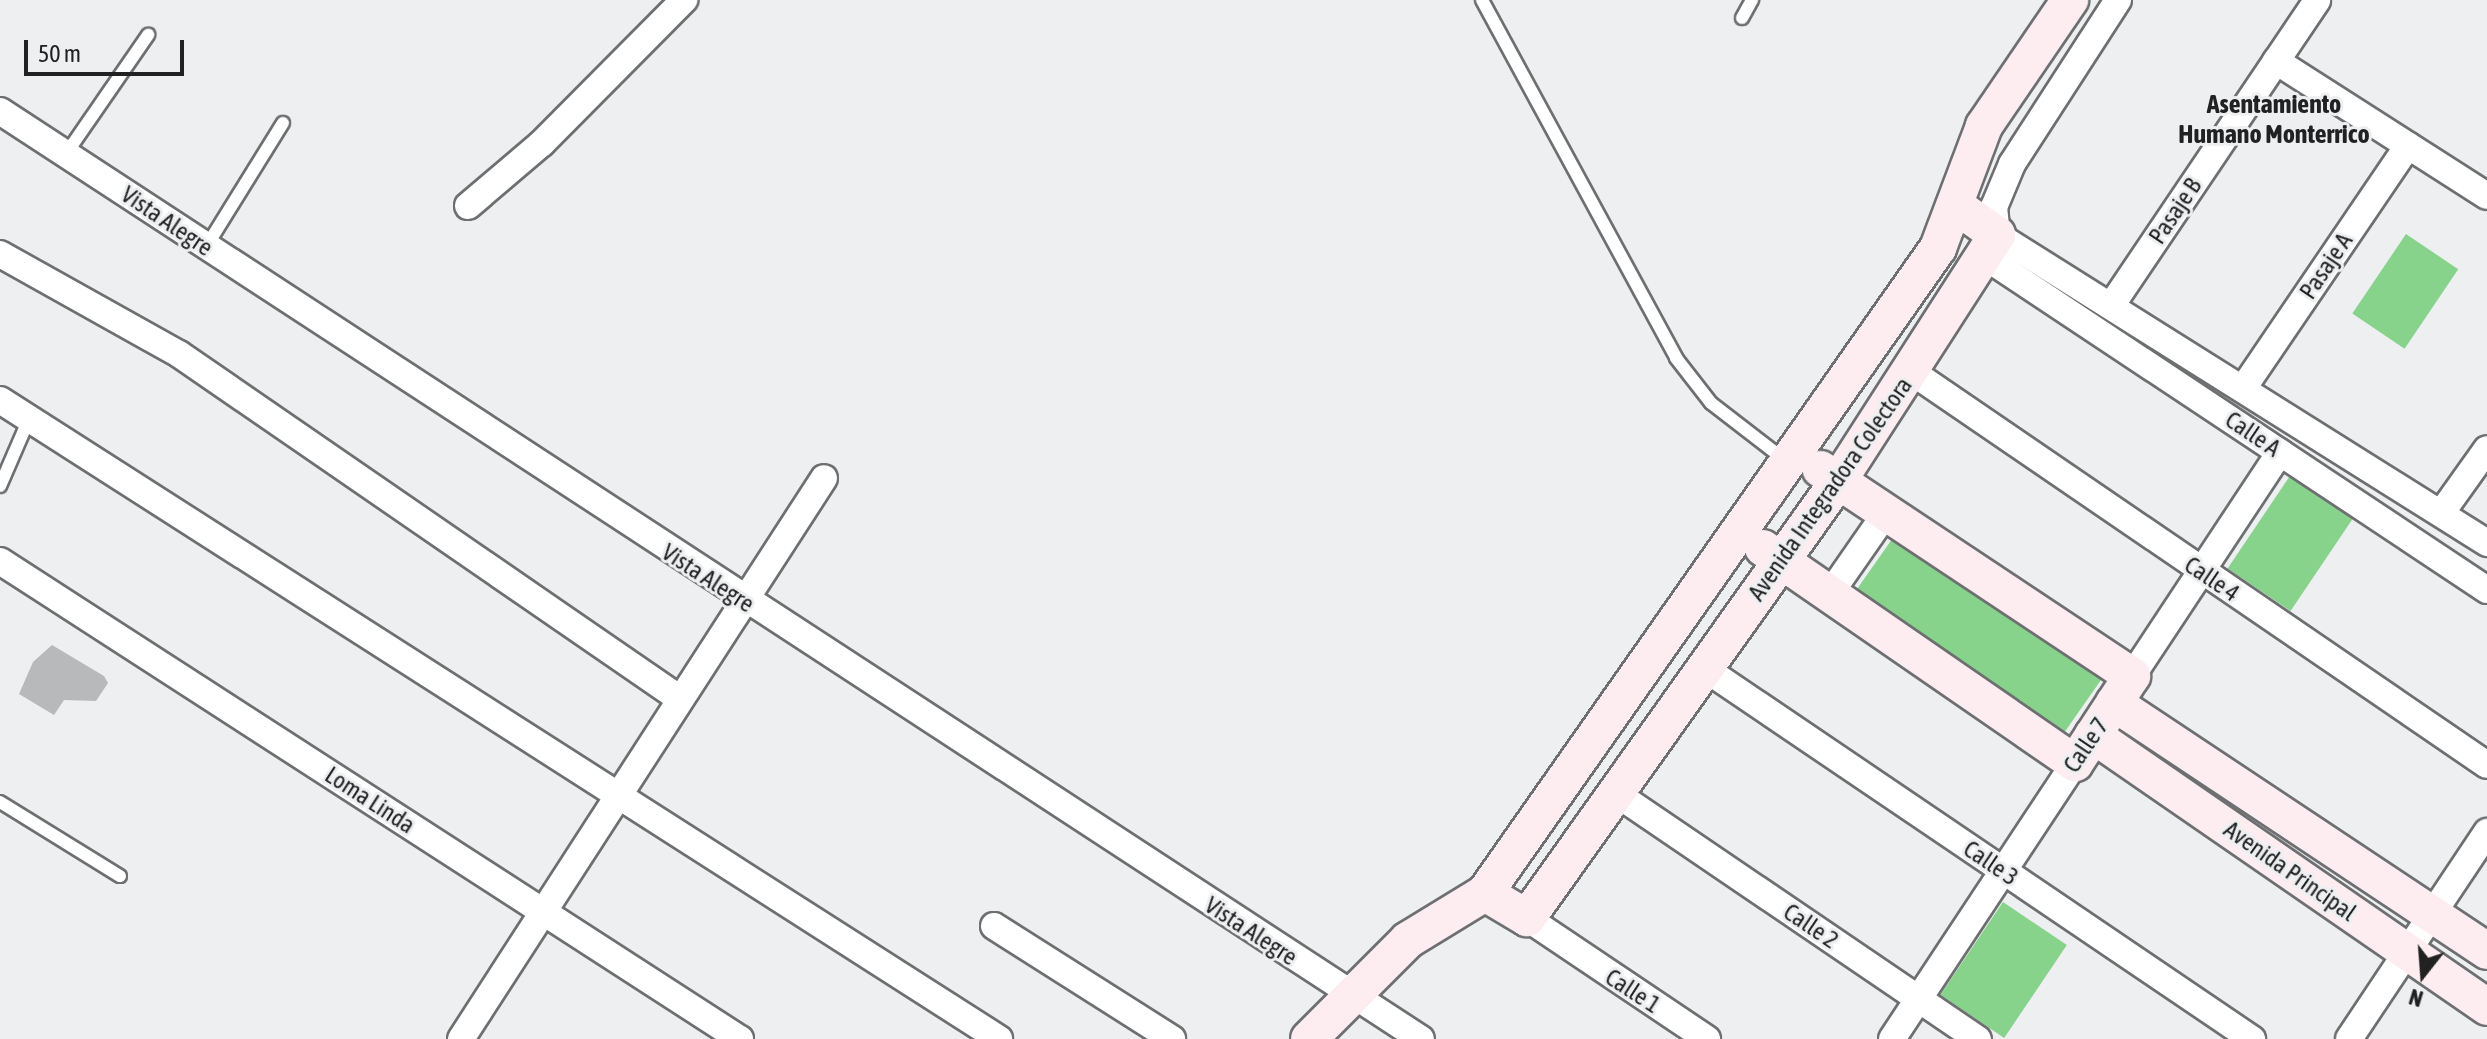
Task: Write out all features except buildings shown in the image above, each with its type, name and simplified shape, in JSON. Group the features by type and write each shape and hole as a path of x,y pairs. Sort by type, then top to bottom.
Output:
{"street":[{"path":"468,206 542,143 684,0"},
{"name":"Avenida Integradora Colectora","path":"1309,1039 1347,993 1408,940 1485,893 1938,248 1984,126 2070,0"},
{"name":"Avenida Integradora Colectora","path":"1527,918 1614,792 1717,678 1780,561 1839,480 1925,382 1991,245 1994,207 2012,164 2118,0"},
{"name":"Pasaje B","path":"2113,303 2317,0"},
{"path":"2276,61 2487,196"},
{"name":"Vista Alegre","path":"0,111 744,602 1421,1039"},
{"name":"Pasaje A","path":"2244,387 2408,146"},
{"path":"1955,205 1991,245 2113,303 2487,543"},
{"name":"Calle A","path":"1991,245 2021,276 2487,590"},
{"path":"0,254 179,354 680,699"},
{"name":"Calle 4","path":"1925,382 2487,765"},
{"path":"0,400 999,1039"},
{"path":"2442,512 2487,449"},
{"name":"Calle 7","path":"1892,1039 2280,452"},
{"name":"Avenida Principal","path":"1792,458 1839,480 1888,510 2123,689 2487,951"},
{"path":"461,1039 824,478"},
{"path":"1829,595 1888,510"},
{"name":"Avenida Principal","path":"1742,531 1829,595 2084,749 2407,952 2487,1007"},
{"name":"Loma Linda","path":"0,561 740,1039"},
{"name":"Calle 3","path":"1717,678 2252,1039"},
{"name":"Calle 2","path":"1614,792 1978,1039"},
{"path":"2349,1039 2487,832"},
{"path":"1485,893 1527,918"},
{"name":"Calle 1","path":"1527,918 1707,1039"},
{"path":"994,926 1172,1039"}],"lane":[{"path":"1482,0 1676,358 1711,403 1792,458"},
{"path":"1742,18 1752,0"},
{"path":"66,154 148,35"},
{"path":"206,247 283,123"},
{"path":"0,486 29,419"},
{"path":"0,802 120,876"}],"green space":[{"path":"2406,234 2458,269 2405,349 2352,314"},
{"path":"2298,464 2361,506 2291,611 2228,568"},
{"path":"1897,532 2103,677 2057,743 1851,598"},
{"path":"2003,902 2067,945 2004,1038 1940,995"}],"district":[{"name":"Asentamiento Humano Monterrico","path":"2274,120"}]}
